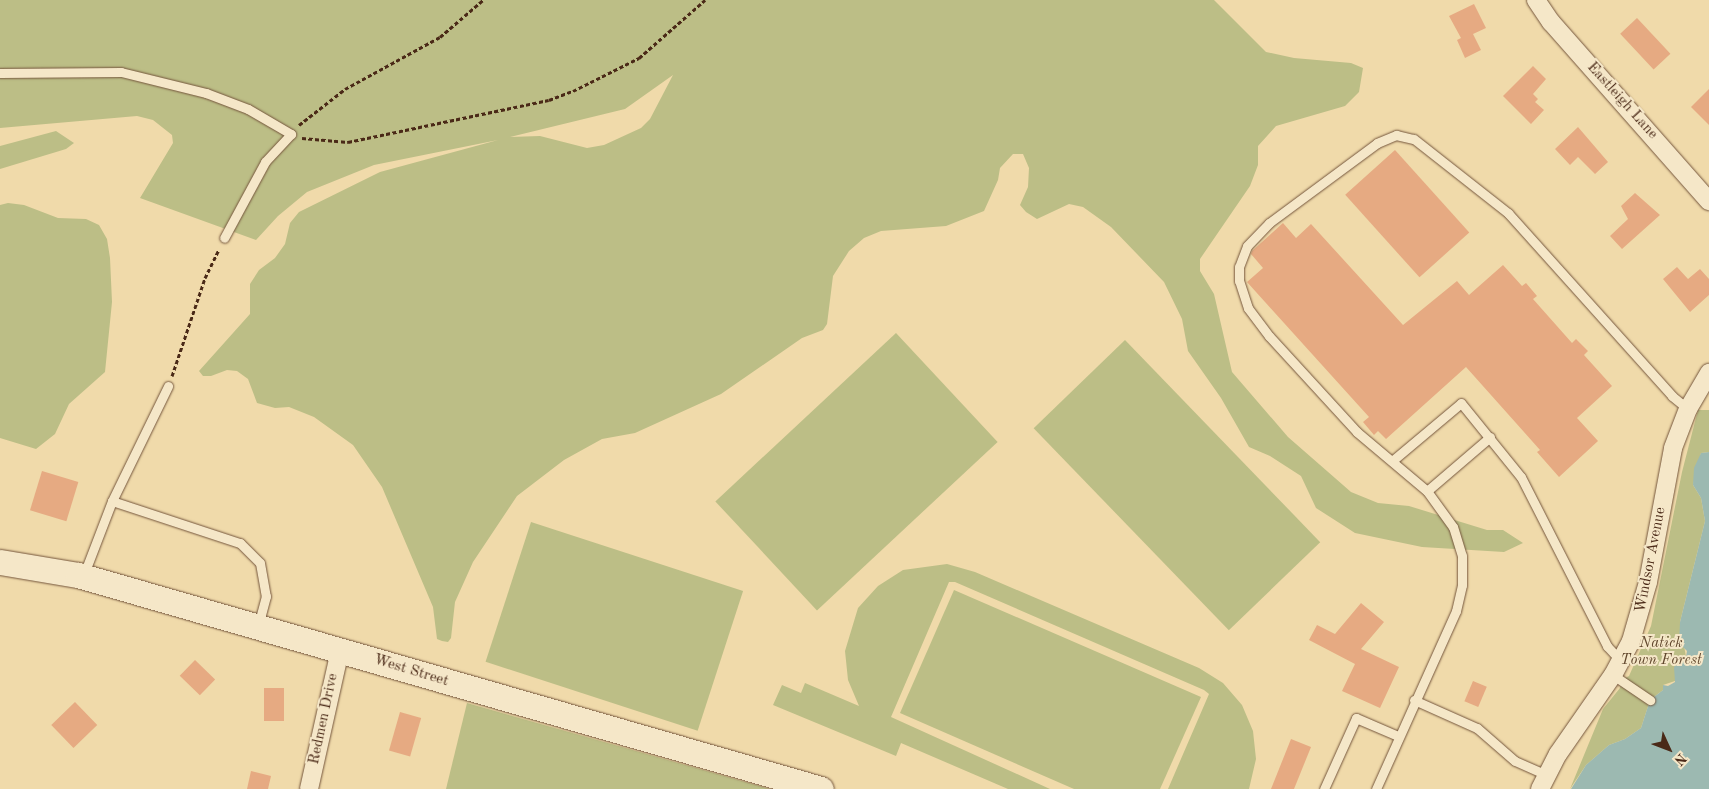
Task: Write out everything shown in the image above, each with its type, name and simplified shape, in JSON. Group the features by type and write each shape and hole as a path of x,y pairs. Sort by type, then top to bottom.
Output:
{"street":[{"name":"Eastleigh Lane","path":"1536,0 1551,22 1709,201"},
{"name":"Windsor Avenue","path":"1544,782 1617,668 1640,615 1673,448 1688,409 1709,373"},
{"name":"West Street","path":"0,562 83,577 821,789"},
{"name":"Redmen Drive","path":"310,789 340,650"}],"lane":[{"path":"0,73 121,72 206,93 248,109 290,134 265,162 224,238"},
{"path":"1376,789 1414,700 1456,612 1463,578 1459,541 1445,514 1427,491 1358,432 1269,336 1248,308 1239,280 1240,262 1247,246 1269,224 1377,143 1396,135 1414,139 1508,214 1672,396 1688,409"},
{"path":"83,577 112,501 168,386"},
{"path":"1392,461 1461,403 1521,477 1617,668 1650,700"},
{"path":"1427,491 1490,437"},
{"path":"112,501 240,543 260,563 266,596 257,627"},
{"path":"1414,700 1477,728 1515,761 1544,782"},
{"path":"1324,789 1356,718 1398,736"}],"path":[{"path":"290,134 334,97 440,37 483,0"},
{"path":"290,134 307,140 348,142 549,100 599,79 638,58 704,0"},
{"path":"168,386 205,278 224,238"}],"green space":[{"path":"0,0 1214,0 1266,52 1294,58 1351,63 1363,68 1359,92 1345,106 1276,126 1258,146 1258,165 1250,186 1200,259 1200,271 1214,294 1232,372 1288,437 1351,492 1378,503 1409,506 1487,530 1503,530 1523,543 1504,552 1422,547 1355,533 1316,508 1301,476 1270,456 1249,447 1221,398 1188,351 1182,319 1164,282 1111,227 1083,207 1069,204 1037,219 1026,212 1020,205 1028,187 1029,168 1023,154 1013,154 1000,168 998,180 984,211 946,226 881,231 864,238 849,251 833,276 827,324 823,330 802,338 721,394 635,433 602,439 564,460 517,496 473,562 455,602 451,638 448,642 442,641 437,639 433,607 382,487 353,445 314,417 289,407 275,408 257,403 248,379 237,371 227,370 211,376 203,376 199,371 250,314 250,284 259,270 275,258 285,244 290,223 299,212 380,172 498,140 374,165 307,192 278,216 256,240 140,198 173,143 172,135 153,120 137,116 0,128","holes":["673,75 650,119 641,128 604,145 587,148 540,136 510,137 625,109"]},
{"path":"56,131 74,143 66,149 0,169 0,146"},
{"path":"8,203 24,205 58,218 86,219 99,225 107,239 110,258 112,302 105,372 69,404 55,434 36,449 0,438 0,205"},
{"path":"896,333 998,442 817,610 715,501"},
{"path":"1125,340 1320,542 1229,630 1034,428"},
{"name":"Natick Town Forest","path":"1698,410 1709,410 1709,452 1701,453 1693,485 1701,498 1705,521 1680,622 1686,657 1675,667 1675,681 1663,685 1663,690 1650,700 1641,728 1625,739 1609,745 1586,765 1570,789 1603,709 1620,688 1621,680 1629,676 1651,626 1682,472"},
{"path":"531,522 743,591 698,731 486,662"},
{"path":"947,564 975,572 1199,668 1223,683 1242,705 1253,731 1256,759 1249,789 1168,789 1209,694 1204,690 955,582 949,582 891,717 1050,789 1008,789 901,743 896,756 773,705 782,685 801,693 805,683 859,706 848,680 845,651 858,608 878,586 903,570"},
{"path":"954,590 1201,697 1160,789 1074,789 900,713"},
{"path":"467,703 770,789 446,789"}],"water":[{"path":"1709,452 1709,789 1571,789 1586,765 1609,745 1625,739 1641,728 1650,700 1663,690 1663,685 1668,686 1675,682 1674,667 1686,657 1687,651 1679,643 1680,622 1705,521 1701,498 1693,485 1694,468 1701,453"}],"building":[{"path":"1474,4 1486,28 1473,34 1481,50 1465,58 1457,40 1461,38 1449,16"},
{"path":"1637,18 1670,54 1654,70 1620,34"},
{"path":"1533,66 1546,79 1533,94 1538,99 1535,102 1544,110 1531,124 1503,96"},
{"path":"1709,89 1709,125 1691,107"},
{"path":"1578,127 1608,162 1595,174 1578,157 1570,165 1555,149"},
{"path":"1395,150 1469,232 1419,277 1345,195"},
{"path":"1635,193 1660,215 1622,249 1610,236 1628,219 1621,206"},
{"path":"1283,223 1296,238 1311,224 1403,325 1457,281 1469,295 1503,265 1522,286 1526,283 1537,296 1533,299 1572,343 1576,339 1588,351 1584,355 1612,386 1577,418 1598,441 1559,477 1537,452 1540,450 1466,367 1386,439 1378,431 1374,435 1363,422 1369,417 1247,282 1263,268 1251,254 1252,251"},
{"path":"1677,267 1688,279 1700,269 1709,279 1709,295 1690,312 1663,279"},
{"path":"42,471 78,482 66,521 30,510"},
{"path":"1361,603 1384,622 1361,649 1399,667 1380,708 1342,691 1355,664 1309,640 1317,625 1335,634"},
{"path":"195,660 215,679 200,695 180,676"},
{"path":"1473,681 1487,687 1478,707 1464,701"},
{"path":"264,688 284,688 284,721 264,721"},
{"path":"75,702 97,725 73,748 51,725"},
{"path":"400,712 421,718 410,757 389,750"},
{"path":"1291,739 1311,747 1294,789 1271,789"},
{"path":"251,771 271,776 268,789 247,789"}]}
